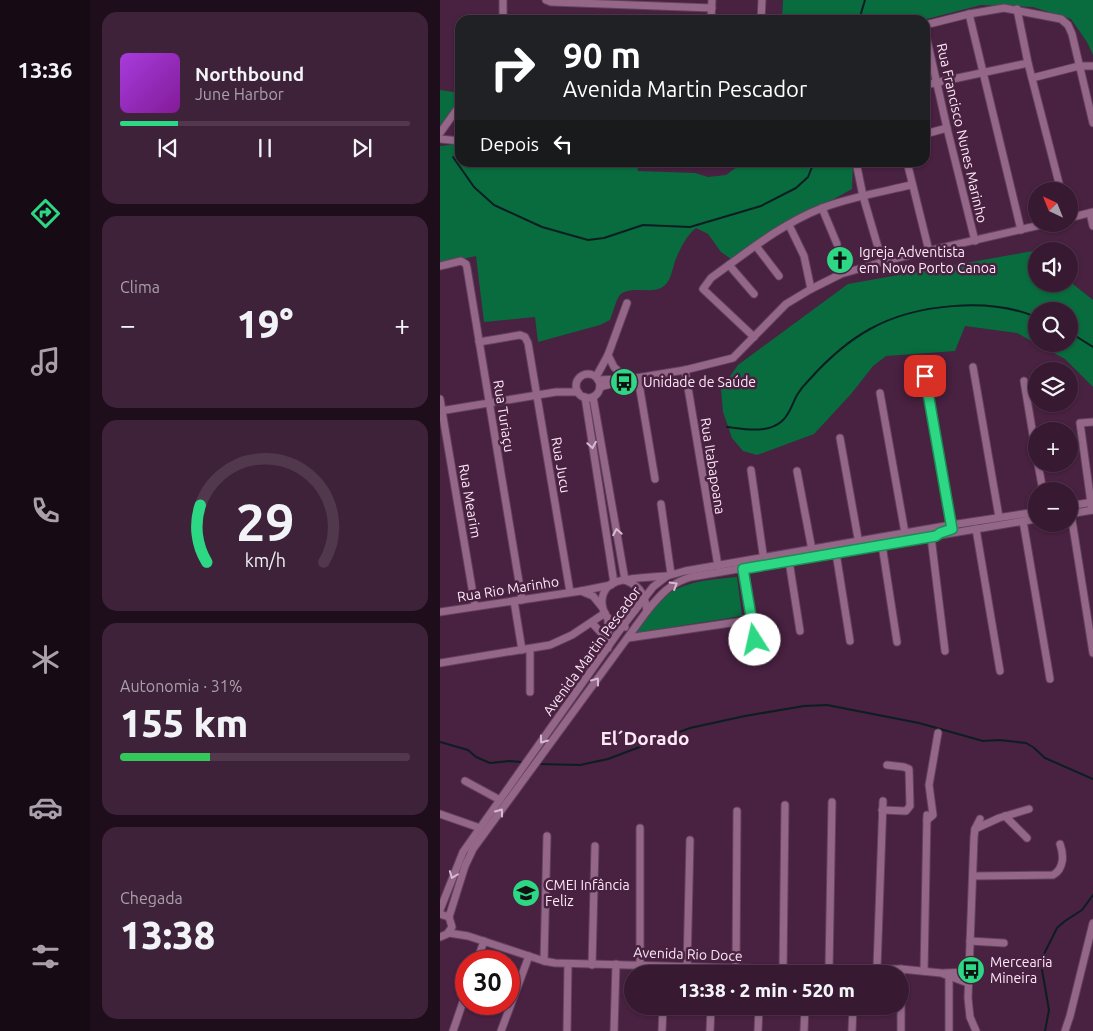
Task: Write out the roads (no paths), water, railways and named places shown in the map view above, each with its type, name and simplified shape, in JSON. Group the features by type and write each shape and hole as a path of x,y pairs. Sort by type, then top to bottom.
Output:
{"street":[{"path":"503,15 504,0"},
{"path":"546,0 550,2 712,4"},
{"path":"761,15 762,0"},
{"path":"930,24 997,8 1017,9 1061,19 1068,25 1072,34 1093,123"},
{"path":"1017,9 1058,182"},
{"path":"969,14 1021,230"},
{"name":"Rua Francisco Nunes Marinho","path":"930,52 946,128 974,241"},
{"path":"930,84 1028,62"},
{"path":"1032,78 1079,66 1093,66"},
{"path":"440,134 455,112"},
{"path":"930,133 946,128"},
{"path":"440,139 455,140"},
{"path":"857,167 863,196 882,261"},
{"path":"908,167 911,186 929,251"},
{"path":"754,337 703,289 710,278 789,225 822,208 863,196 911,186"},
{"path":"822,208 837,244"},
{"path":"1078,216 1092,212 1093,226"},
{"path":"789,225 804,256 811,289"},
{"path":"578,392 577,383 580,377 587,374 598,381 638,378 685,370 734,358 786,304 841,274 882,261 1028,228"},
{"path":"756,246 779,276"},
{"name":"Rua Turiaçu","path":"440,266 461,261 466,264 518,600 522,650"},
{"path":"729,265 754,294"},
{"path":"556,392 578,392 585,397 593,397 599,391 598,381 627,303"},
{"name":"Rua Jucu","path":"479,342 520,335 525,337 528,343 570,592"},
{"path":"608,355 614,367 628,379"},
{"path":"973,367 999,517"},
{"name":"Rua Itabapoana","path":"685,370 718,566"},
{"path":"925,376 952,525 950,530 934,536 945,651"},
{"path":"638,378 654,479"},
{"path":"1024,381 1031,422"},
{"path":"441,410 537,396 556,392 577,383"},
{"path":"880,393 905,532"},
{"path":"585,397 612,584"},
{"path":"593,397 626,580"},
{"name":"Rua Mearim","path":"440,399 475,606"},
{"path":"1078,513 1093,510 1080,423 1093,422"},
{"path":"840,438 859,545"},
{"path":"750,470 764,562"},
{"path":"797,470 812,550"},
{"path":"1078,504 1092,502"},
{"path":"608,649 609,641 603,594 612,584 626,580 669,575 661,504"},
{"name":"Avenida Martin Pescador","path":"440,910 460,856 622,627 653,587 669,575 718,566 789,561 836,553 905,532 1028,513"},
{"name":"Avenida Martin Pescador","path":"448,918 465,866 473,849 664,591 683,580 743,569 812,550 859,545 882,545 1028,521"},
{"path":"955,532 957,527 968,525 972,522"},
{"path":"1023,522 1050,679"},
{"path":"976,529 1000,671"},
{"path":"1073,532 1093,653"},
{"path":"882,545 897,642"},
{"path":"836,553 850,641"},
{"path":"789,561 800,631"},
{"path":"743,569 755,640"},
{"path":"626,580 636,585 645,597 647,612"},
{"name":"Rua Rio Marinho","path":"440,612 580,591 612,584"},
{"name":"Rua Rio Marinho","path":"580,591 593,596 605,613"},
{"path":"440,663 555,644 592,623 605,613"},
{"path":"605,613 616,625 622,627 638,625"},
{"path":"628,638 751,620"},
{"path":"592,623 609,641"},
{"path":"530,649 530,692"},
{"path":"924,971 927,818 933,815 929,786 938,733"},
{"path":"882,810 906,811 910,806 909,770 904,766 887,765"},
{"path":"465,781 500,800"},
{"path":"876,965 883,801"},
{"path":"829,965 832,802"},
{"path":"783,965 785,805"},
{"path":"975,829 1029,809"},
{"path":"736,965 737,811"},
{"path":"440,814 480,828"},
{"path":"1006,816 1027,838"},
{"path":"976,1031 968,1008 968,983 975,829 980,819"},
{"path":"640,828 640,965"},
{"path":"544,961 547,836"},
{"path":"687,965 690,840"},
{"path":"973,876 1044,877 1053,875 1060,869 1062,856 1060,844"},
{"path":"592,965 595,846"},
{"path":"440,914 448,918 450,930 441,937"},
{"path":"1065,1031 1093,923"},
{"name":"Avenida Rio Doce","path":"450,930 544,961 592,965 640,965"},
{"path":"481,950 484,941"},
{"path":"970,941 1004,943"},
{"path":"501,1031 529,956"},
{"path":"567,1031 568,964"},
{"path":"614,1031 616,964"},
{"name":"Avenida Rio Doce","path":"909,970 946,974 969,972"},
{"path":"946,974 949,1031"},
{"name":"Avenida Rio Doce","path":"946,974 968,983"},
{"path":"453,1031 458,1015"},
{"path":"662,1015 662,1031"},
{"path":"710,1031 711,1015"},
{"path":"758,1031 759,1015"},
{"path":"804,1031 805,1015"},
{"path":"852,1031 853,1015"},
{"path":"901,1015 901,1031"}],"waterway":[{"path":"860,15 865,0"},
{"path":"460,167 474,187 494,205 542,227 588,240 604,238 643,225 690,227 761,206 796,188 808,177 812,167"},
{"path":"727,427 756,430 776,425 787,415 803,387 830,359 862,334 888,320 930,309 975,305 997,307 1028,314"},
{"path":"1078,338 1093,347"},
{"path":"539,764 580,765 608,759 690,728 804,706 827,705 919,723 983,741 999,740 1026,743 1045,758 1093,779"},
{"path":"440,742 468,750 476,757 490,763 521,762"},
{"path":"1045,1031 1049,1010 1041,964 1043,956 1057,928 1082,910 1093,895"}],"place":[{"name":"Igreja Adventista em Novo Porto Canoa","path":"840,260"},
{"name":"Unidade de Saúde","path":"624,382"},
{"name":"CMEI Infância Feliz","path":"526,893"},
{"name":"Mercearia Mineira","path":"971,970"}],"district":[{"name":"El´Dorado","path":"645,738"}]}
